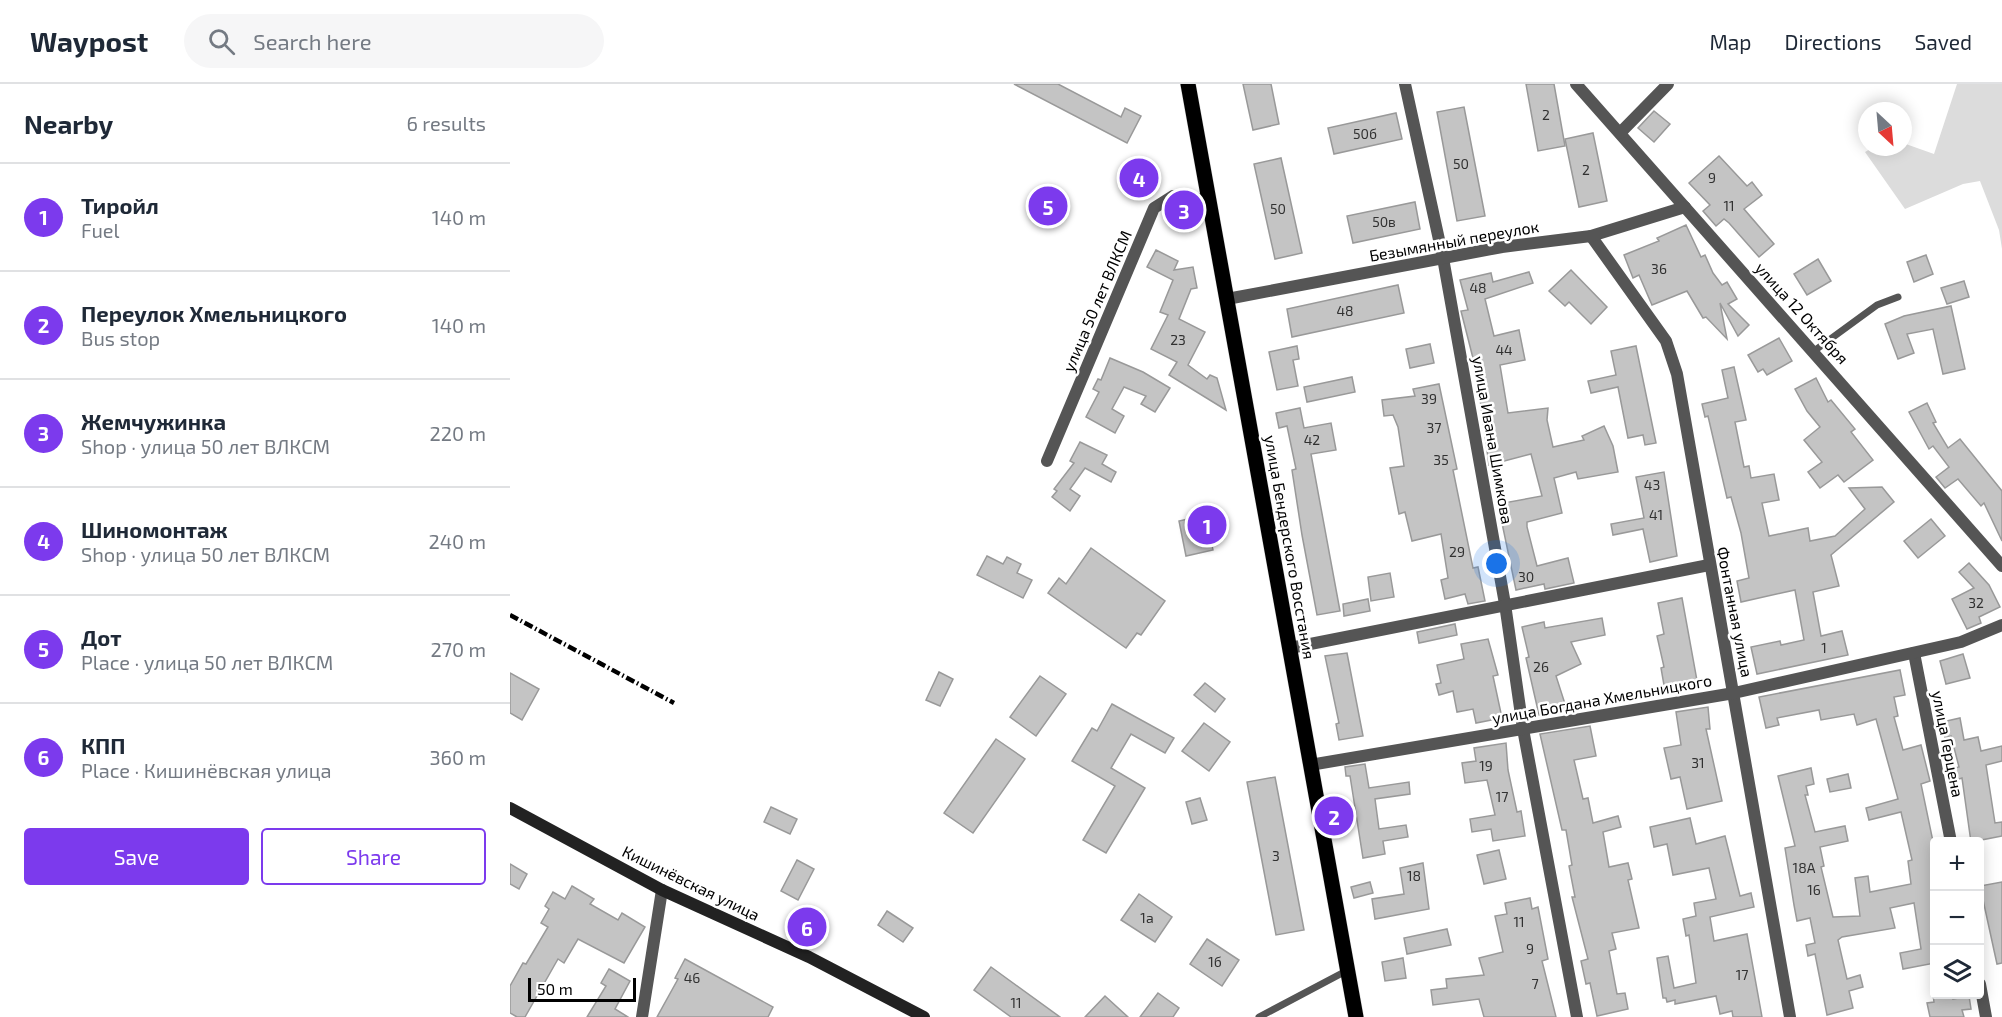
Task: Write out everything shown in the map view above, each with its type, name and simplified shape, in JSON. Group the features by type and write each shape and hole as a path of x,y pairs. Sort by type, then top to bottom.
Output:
{"main road":[{"name":"улица Бендерского Восстания","path":"1190,87 1356,1017"}],"street":[{"name":"улица Ивана Шимкова","path":"1405,84 1443,258 1505,604 1523,729 1576,1017"},
{"name":"улица 12 Октября","path":"1576,84 2002,566"},
{"path":"1620,133 1668,84"},
{"name":"улица 50 лет ВЛКСМ","path":"1047,461 1154,208 1173,196 1209,201"},
{"name":"Безымянный переулок","path":"1227,299 1443,258 1591,236 1685,207"},
{"name":"Фонтанная улица","path":"1591,236 1666,341 1677,374 1790,1017"},
{"path":"1290,648 1709,564"},
{"name":"улица Богдана Хмельницкого","path":"1310,765 1734,693 1962,642 2002,625"},
{"name":"улица Герцена","path":"1914,653 1950,837"},
{"name":"Кишинёвская улица","path":"510,808 662,890 809,957 924,1017"},
{"path":"642,1017 662,890"},
{"path":"1983,999 1986,1017"}],"lane":[{"path":"1814,351 1877,305 1898,297"},
{"path":"1259,1017 1348,970"}],"shaded area":[{"path":"1957,84 2002,84 2002,249 1999,230 1980,181 1963,184 1905,209 1868,156 1912,156 1912,146 1934,154"}],"building":[{"path":"1014,84 1058,84 1121,117 1125,108 1141,116 1127,143"},
{"path":"1243,84 1271,84 1279,124 1253,130"},
{"path":"1526,84 1554,84 1565,146 1538,151"},
{"path":"1464,107 1485,216 1457,221 1437,112"},
{"path":"1654,111 1670,124 1654,142 1638,128"},
{"path":"1396,113 1402,139 1334,154 1328,128"},
{"path":"1593,133 1607,201 1579,207 1565,139"},
{"path":"1719,156 1747,186 1752,182 1762,195 1744,209 1774,244 1759,257 1724,219 1716,226 1703,211 1710,205 1689,183"},
{"path":"1281,158 1302,253 1275,259 1254,164"},
{"path":"1415,202 1420,229 1353,243 1347,216"},
{"path":"1686,225 1701,257 1705,255 1713,273 1722,285 1727,282 1737,299 1728,304 1749,325 1738,336 1720,303 1727,339 1706,317 1703,318 1687,291 1652,305 1639,275 1633,278 1624,255 1659,241 1657,238"},
{"path":"1156,250 1178,261 1174,270 1193,267 1197,288 1191,289 1179,319 1205,332 1188,365 1207,379 1210,375 1217,378 1226,410 1169,375 1177,362 1151,349 1168,315 1160,312 1173,280 1147,267"},
{"path":"1926,255 1933,274 1914,282 1907,262"},
{"path":"1818,259 1831,281 1807,295 1794,274"},
{"path":"1571,270 1607,307 1591,324 1569,302 1565,306 1549,291"},
{"path":"1529,272 1533,283 1485,299 1494,336 1519,330 1525,360 1500,365 1508,413 1548,408 1547,420 1553,447 1584,440 1582,436 1604,426 1613,446 1618,472 1578,479 1576,472 1554,478 1562,513 1527,522 1527,527 1537,566 1568,558 1574,583 1545,589 1544,584 1516,590 1498,504 1542,496 1531,454 1489,465 1476,370 1461,311 1468,310 1460,280 1491,273 1493,282"},
{"path":"1964,281 1969,297 1947,304 1941,288"},
{"path":"1398,285 1404,313 1292,337 1287,309"},
{"path":"1951,306 1965,369 1943,374 1933,329 1907,334 1914,353 1898,359 1885,324 1904,316"},
{"path":"1779,338 1792,361 1767,375 1763,369 1758,372 1748,355"},
{"path":"1430,344 1434,363 1410,368 1406,349"},
{"path":"1297,346 1299,359 1293,360 1298,386 1277,390 1269,352"},
{"path":"1636,346 1656,443 1645,445 1643,435 1628,438 1618,387 1591,393 1588,381 1616,375 1611,351"},
{"path":"1110,358 1143,372 1170,388 1155,412 1141,404 1146,396 1124,387 1112,409 1124,416 1115,433 1086,417 1099,392 1093,389 1098,379 1101,380"},
{"path":"1734,367 1746,420 1735,422 1744,467 1749,466 1751,478 1774,474 1779,500 1762,503 1769,536 1808,528 1810,541 1835,536 1865,509 1849,488 1882,487 1894,502 1831,555 1839,586 1813,592 1821,636 1842,631 1848,655 1757,674 1751,647 1780,641 1781,645 1804,640 1795,590 1741,602 1737,581 1749,578 1741,533 1731,497 1727,498 1708,416 1705,417 1702,404 1728,398 1722,370"},
{"path":"1352,377 1355,392 1307,402 1304,387"},
{"path":"1816,378 1828,402 1831,400 1855,429 1851,432 1873,460 1844,482 1838,475 1820,488 1808,472 1822,462 1804,440 1820,427 1807,411 1795,389"},
{"path":"1439,384 1457,469 1453,470 1473,568 1478,567 1485,601 1468,604 1465,594 1445,599 1441,580 1448,578 1441,534 1412,541 1405,512 1399,514 1390,468 1404,466 1398,427 1393,415 1384,416 1382,400 1415,396 1413,389"},
{"path":"1927,403 1936,422 1933,423 1948,448 1960,439 2002,491 2002,541 1984,503 1981,506 1958,479 1945,488 1936,477 1949,467 1933,446 1929,449 1909,412"},
{"path":"1300,408 1304,428 1331,423 1336,450 1311,454 1340,611 1317,615 1292,470 1296,469 1287,426 1279,428 1276,413"},
{"path":"1080,442 1107,455 1102,464 1116,472 1111,482 1085,468 1070,489 1080,496 1070,511 1052,497 1057,491 1054,489 1074,463 1070,461"},
{"path":"1664,472 1677,556 1650,562 1643,529 1613,535 1611,524 1644,518 1636,477"},
{"path":"1205,515 1213,550 1186,556 1179,521"},
{"path":"1931,519 1945,536 1918,558 1904,541"},
{"path":"1091,548 1165,601 1141,635 1137,633 1126,648 1048,593 1059,578 1066,584"},
{"path":"987,556 1003,564 1007,557 1021,564 1017,573 1032,580 1023,598 977,575"},
{"path":"1969,563 1989,585 2000,607 1979,617 1981,623 1967,629 1952,599 1974,588 1959,572"},
{"path":"1390,573 1394,597 1371,601 1368,577"},
{"path":"1682,598 1698,686 1665,691 1661,668 1664,667 1657,636 1664,634 1658,603"},
{"path":"1368,599 1370,611 1344,616 1343,604"},
{"path":"1602,618 1605,635 1571,642 1581,664 1556,676 1566,707 1539,715 1526,658 1529,657 1522,627 1544,622 1545,628"},
{"path":"1455,624 1457,635 1419,643 1417,632"},
{"path":"1488,639 1498,675 1493,676 1502,718 1476,723 1473,709 1457,712 1453,691 1439,695 1436,684 1441,683 1437,665 1464,659 1461,644"},
{"path":"1347,653 1363,736 1339,740 1336,724 1339,723 1325,656"},
{"path":"1963,654 1970,678 1946,684 1940,661"},
{"path":"1900,670 1905,695 1894,697 1898,716 1894,717 1903,750 1921,745 1930,781 1921,784 1932,837 1930,837 1930,964 1903,969 1900,953 1921,949 1914,903 1890,908 1895,928 1842,937 1838,940 1847,979 1860,975 1863,987 1849,991 1853,1008 1827,1015 1815,954 1808,956 1806,945 1815,943 1810,918 1797,921 1785,848 1795,846 1778,776 1811,768 1814,784 1806,786 1808,795 1805,795 1815,832 1845,826 1848,841 1820,847 1824,866 1821,867 1833,917 1860,916 1855,878 1868,876 1870,892 1911,884 1908,861 1912,860 1901,812 1869,820 1866,808 1898,799 1876,719 1857,725 1854,714 1821,720 1819,710 1777,718 1779,725 1766,728 1759,697"},
{"path":"939,672 953,679 940,706 926,700"},
{"path":"510,673 539,689 522,720 510,713"},
{"path":"1040,676 1066,694 1036,736 1010,717"},
{"path":"1205,683 1225,699 1215,712 1194,695"},
{"path":"1112,704 1174,738 1165,753 1131,734 1111,768 1145,788 1106,853 1083,840 1115,786 1072,761 1092,728 1097,731"},
{"path":"1708,707 1710,729 1706,729 1722,801 1687,809 1680,777 1671,779 1664,748 1681,745 1676,712"},
{"path":"1960,718 1964,740 1978,737 1981,751 2002,746 2002,761 1986,765 1995,823 2002,822 2002,836 1984,839 1984,837 1970,837 1962,778 1953,781 1950,769 1959,767 1951,736 1945,738 1942,722"},
{"path":"1204,723 1230,742 1209,771 1182,751"},
{"path":"1590,726 1596,756 1574,760 1583,799 1588,798 1593,823 1618,816 1621,827 1603,832 1609,867 1628,863 1632,879 1628,880 1639,928 1612,933 1616,949 1609,951 1617,994 1625,993 1628,1009 1597,1016 1590,983 1586,984 1581,961 1588,959 1572,897 1575,897 1569,866 1572,865 1566,830 1562,830 1540,734"},
{"path":"996,739 1025,759 973,833 944,813"},
{"path":"1506,743 1508,770 1517,812 1521,811 1525,836 1493,841 1491,829 1472,832 1470,819 1495,815 1487,780 1465,783 1462,763 1476,761 1474,748"},
{"path":"1365,764 1369,788 1409,782 1410,794 1375,799 1379,829 1406,825 1408,837 1383,841 1385,854 1363,858 1350,776 1346,776 1345,767"},
{"path":"1848,774 1851,788 1830,792 1827,779"},
{"path":"1275,777 1304,930 1276,935 1247,782"},
{"path":"1200,798 1207,820 1192,824 1186,802"},
{"path":"771,807 797,819 790,834 764,822"},
{"path":"1690,818 1696,844 1725,836 1740,896 1751,893 1754,907 1710,917 1714,941 1747,934 1762,1017 1733,1017 1732,1011 1720,1014 1716,996 1675,1004 1675,1000 1667,1002 1666,998 1663,998 1657,958 1668,956 1674,988 1696,983 1689,935 1686,936 1683,919 1696,916 1694,903 1716,899 1709,868 1673,875 1667,844 1654,847 1650,827"},
{"path":"1499,850 1506,879 1484,884 1477,855"},
{"path":"797,860 814,869 798,900 781,891"},
{"path":"1423,863 1429,909 1375,919 1372,899 1404,894 1400,868"},
{"path":"510,864 527,874 519,889 510,884"},
{"path":"1370,882 1373,893 1354,898 1351,887"},
{"path":"2002,882 2002,963 1997,964 1984,904 1984,885"},
{"path":"572,886 594,899 590,904 618,920 622,913 645,927 624,963 578,939 564,963 558,959 525,1017 517,1017 510,1013 510,986 548,927 541,923 549,909 545,906 553,892 565,899"},
{"path":"1139,894 1172,917 1155,942 1121,920"},
{"path":"1530,898 1532,909 1538,907 1548,959 1542,961 1556,1017 1484,1017 1479,999 1433,1005 1431,990 1447,988 1446,979 1484,975 1479,958 1503,952 1495,916 1507,914 1505,903"},
{"path":"887,911 913,928 903,942 878,925"},
{"path":"803,913 815,919 813,922 819,926 813,938 795,928"},
{"path":"1447,929 1451,945 1407,954 1404,938"},
{"path":"1207,939 1239,960 1222,986 1190,964"},
{"path":"1403,958 1406,978 1385,981 1382,962"},
{"path":"685,959 773,1007 768,1017 657,1017 678,979 675,978"},
{"path":"991,967 1060,1017 1011,1017 974,990"},
{"path":"609,969 630,981 615,1009 628,1017 587,1017 606,986 601,983"},
{"path":"1158,993 1179,1008 1173,1017 1140,1017"},
{"path":"1105,996 1128,1017 1085,1017"},
{"path":"1934,999 1969,999 1971,1009 1962,1010 1964,1017 1930,1017 1927,1003 1934,1002"}],"railway":[{"path":"510,615 674,703"}],"place":[{"name":"Шиномонтаж","path":"1139,178"},
{"name":"Дот","path":"1048,206"},
{"name":"Жемчужинка","path":"1184,210"},
{"name":"Тиройл","path":"1207,525"},
{"name":"Переулок Хмельницкого","path":"1334,816"},
{"name":"КПП","path":"807,927"}]}
